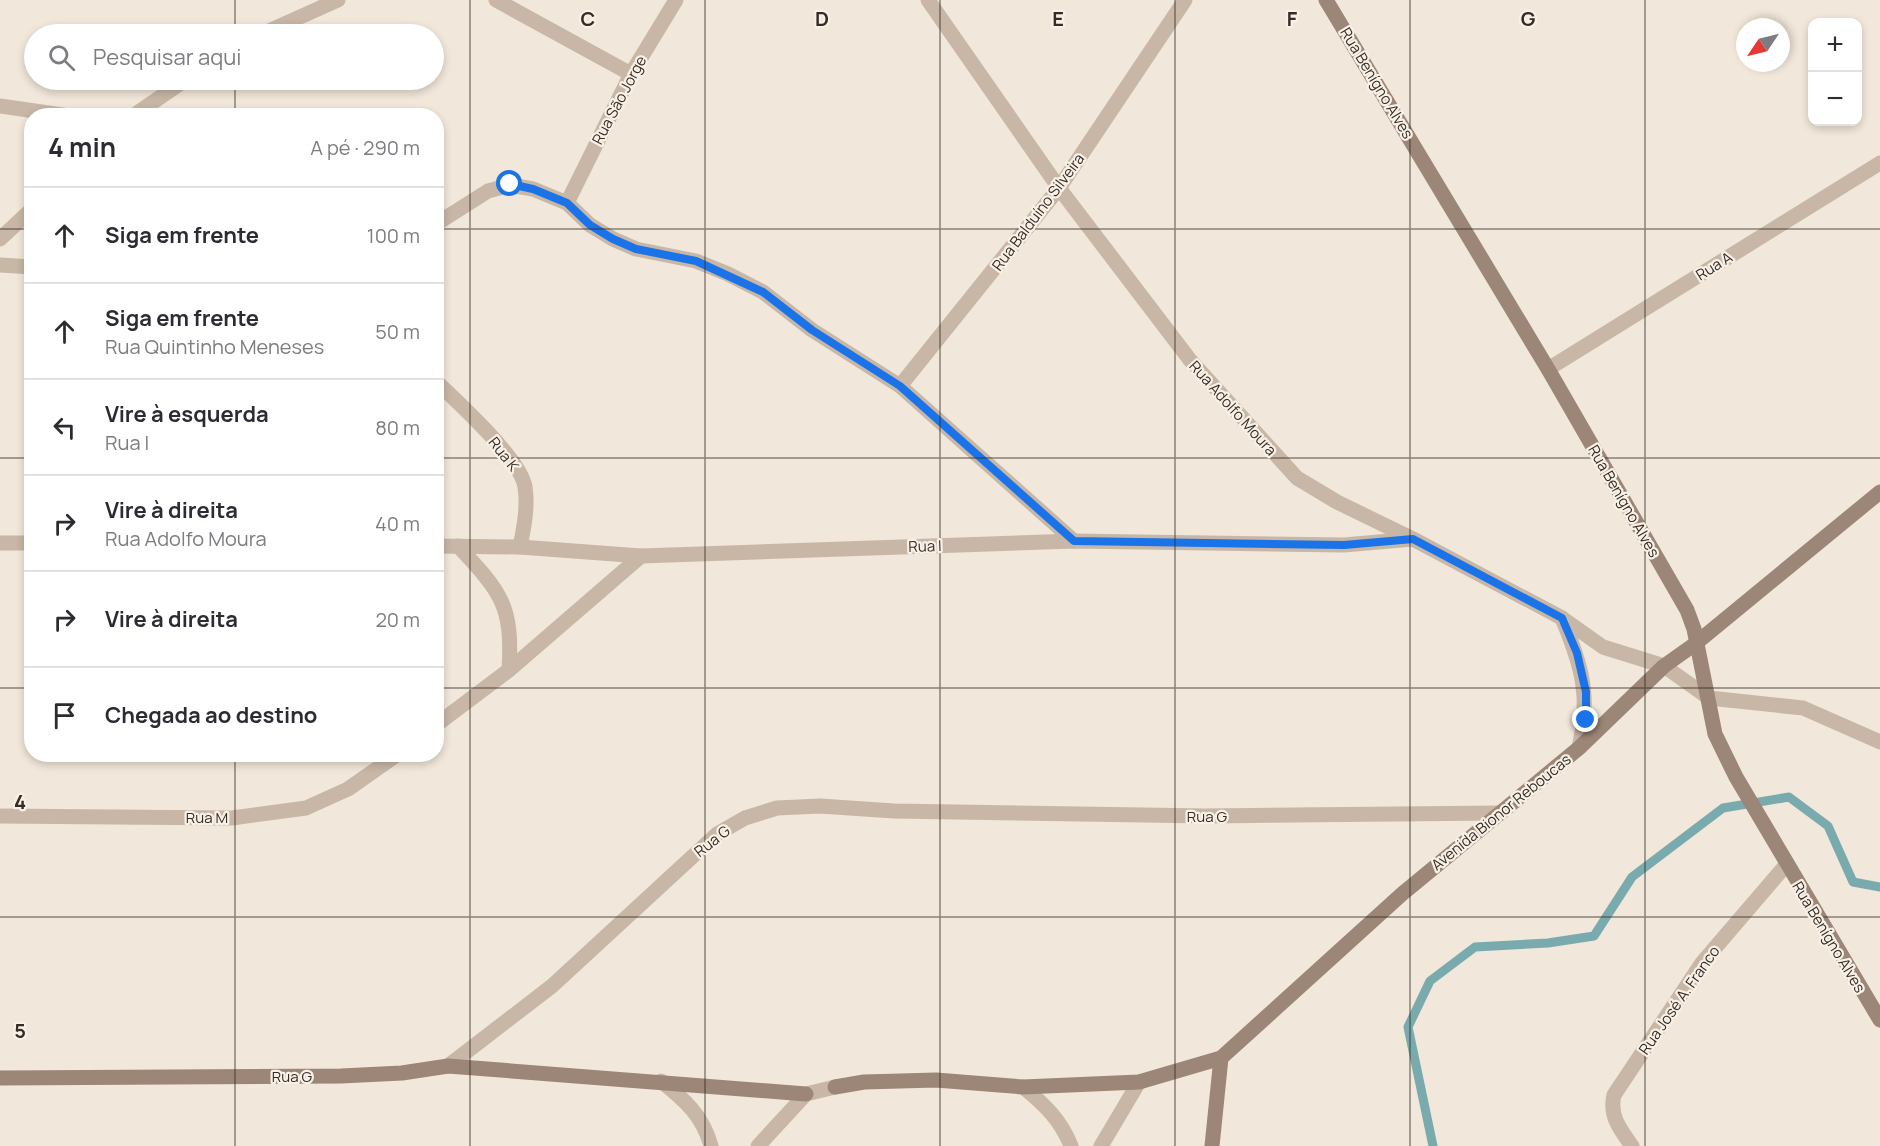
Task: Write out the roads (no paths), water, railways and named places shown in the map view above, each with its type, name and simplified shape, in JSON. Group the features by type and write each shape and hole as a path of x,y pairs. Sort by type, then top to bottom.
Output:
{"street":[{"path":"284,24 338,0"},
{"path":"496,0 631,74"},
{"name":"Rua São Jorge","path":"567,203 631,74 676,0"},
{"name":"Rua Adolfo Moura","path":"928,0 1059,188 1190,360 1297,478 1337,502 1413,539 1562,618 1603,647 1664,666 1709,698"},
{"name":"Rua Balduíno Silveira","path":"900,386 1059,188 1185,0"},
{"name":"Rua Benígno Alves","path":"1326,0 1548,369 1687,610 1694,629 1695,644 1709,698 1715,734 1736,777 1786,865 1880,1020"},
{"path":"145,108 171,90"},
{"path":"0,106 24,109"},
{"name":"Rua A","path":"1548,369 1880,163"},
{"path":"444,219 488,191 510,184 533,189 567,203 590,225 613,239 636,249 696,261 763,292 812,330 900,386 1074,541"},
{"path":"0,240 24,217"},
{"path":"0,265 24,266"},
{"name":"Rua K","path":"444,389 508,455 525,484 526,514 520,547"},
{"name":"Avenida Bionor Reboucas","path":"1221,1058 1402,894 1579,748 1664,666 1695,644 1880,492"},
{"name":"Rua I","path":"444,546 520,547 641,556 1074,541 1344,545 1413,539"},
{"path":"0,543 24,543"},
{"path":"458,546 491,581 504,605 511,634 509,670"},
{"path":"444,719 509,670 641,556"},
{"path":"1562,618 1577,653 1586,692 1586,720 1579,748"},
{"path":"1709,698 1803,708 1880,742"},
{"name":"Rua M","path":"0,816 232,818 306,808 348,789 387,762"},
{"name":"Rua G","path":"0,1078 342,1076 402,1073 448,1066 552,986 717,834 745,818 777,808 820,806 894,811 1206,816 1498,813"},
{"name":"Rua José A. Franco","path":"1632,1146 1611,1108 1614,1095 1702,963 1786,865"},
{"path":"448,1066 806,1094 864,1082 936,1080 1023,1087 1139,1082 1221,1058 1212,1146"},
{"path":"661,1081 688,1102 706,1129 711,1146"},
{"path":"1101,1146 1139,1082"},
{"path":"1023,1087 1047,1106 1065,1130 1071,1146"},
{"path":"758,1146 806,1094"}],"waterway":[{"path":"1433,1146 1408,1027 1430,981 1475,947 1548,943 1594,936 1632,877 1723,808 1789,797 1828,826 1853,882 1880,887"}]}
